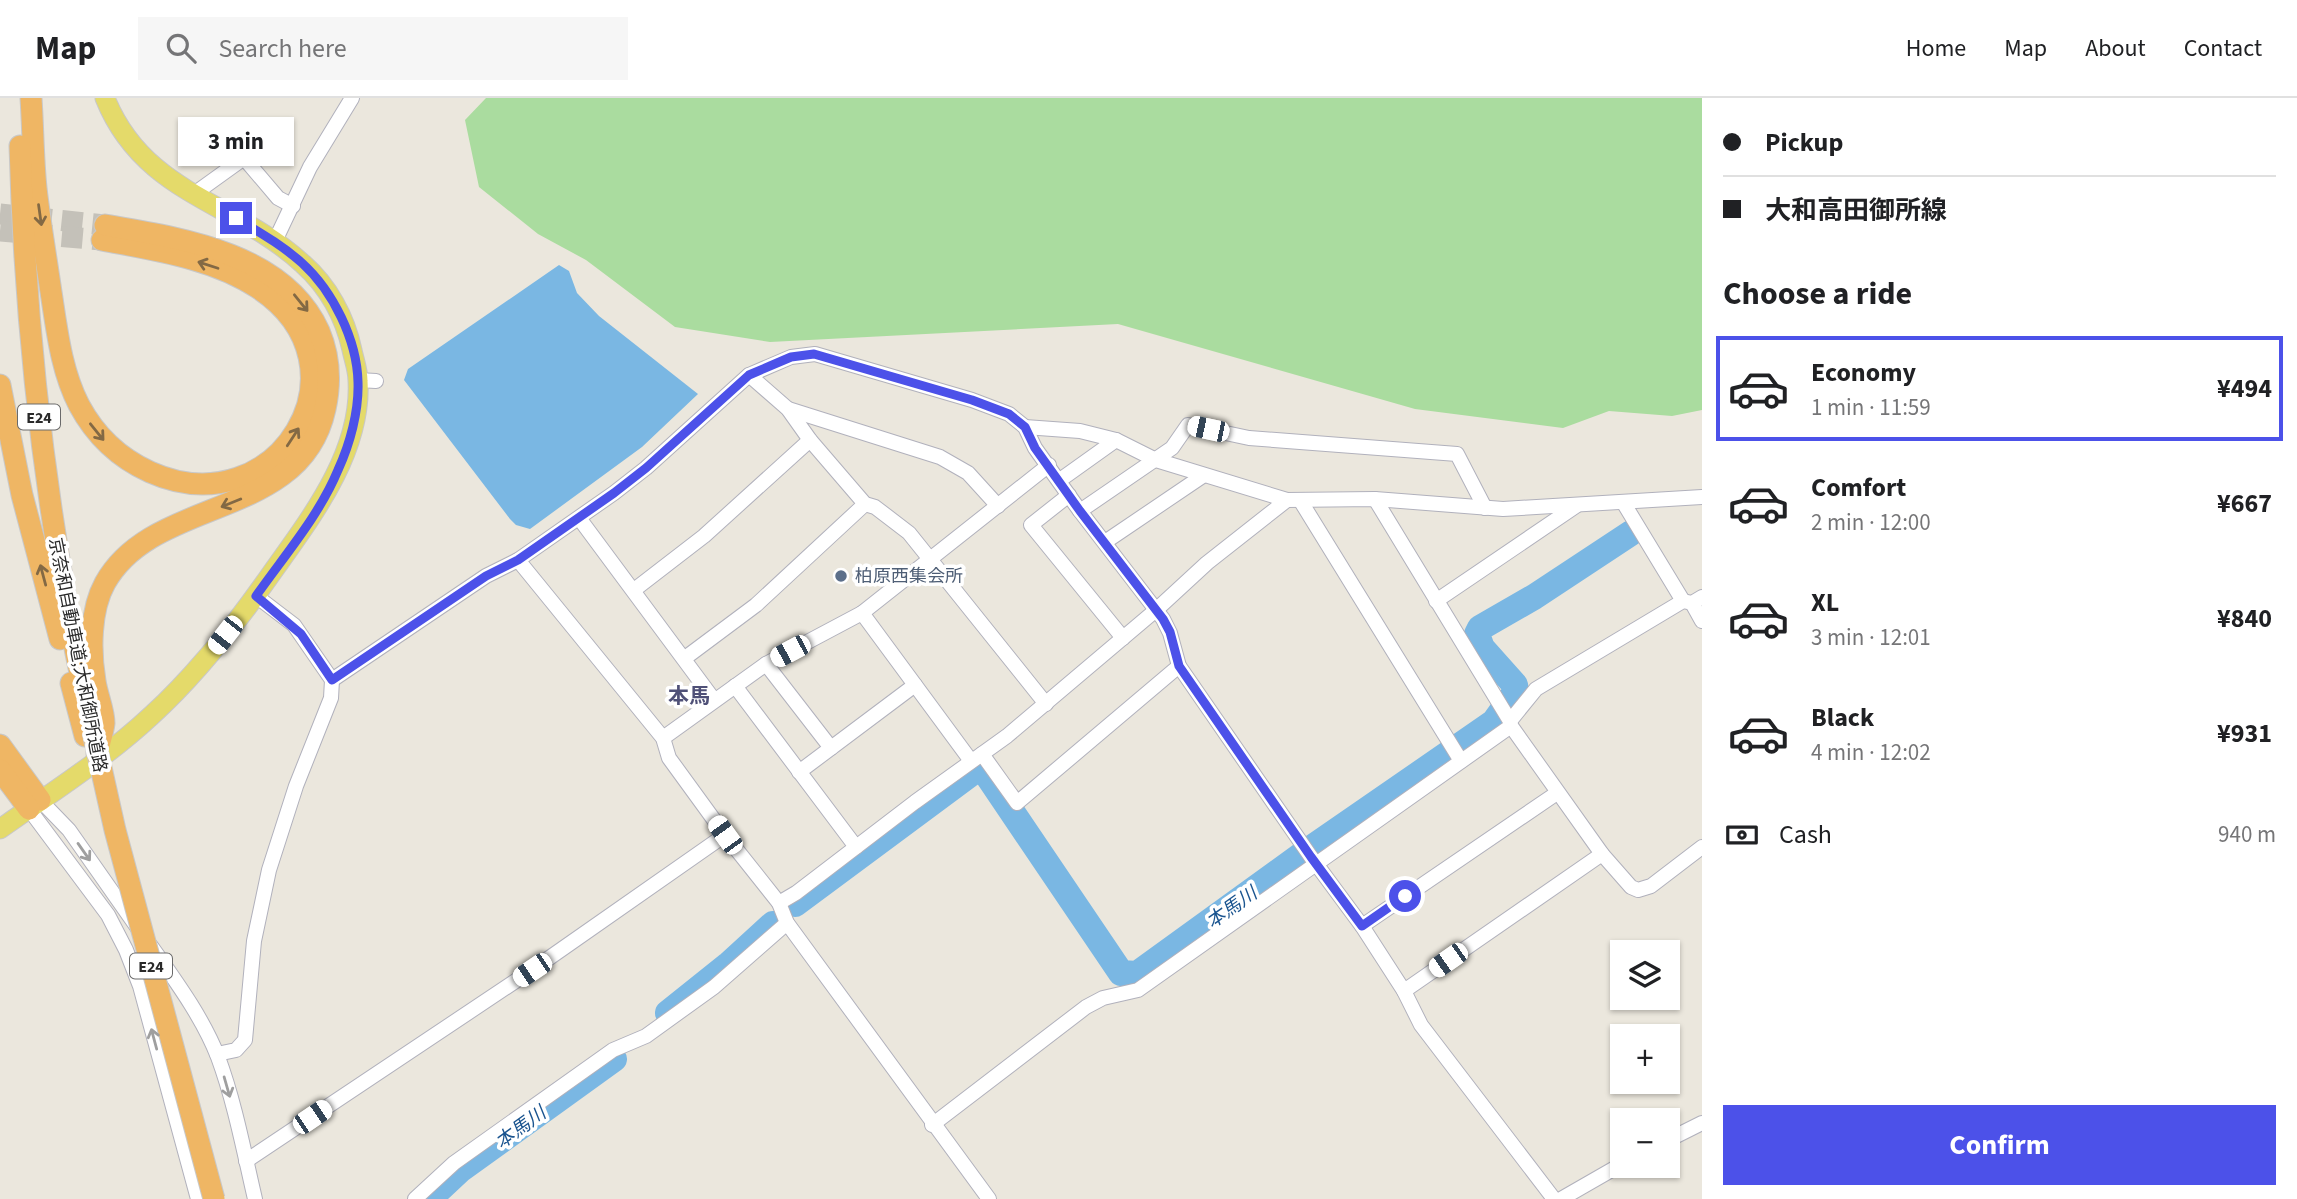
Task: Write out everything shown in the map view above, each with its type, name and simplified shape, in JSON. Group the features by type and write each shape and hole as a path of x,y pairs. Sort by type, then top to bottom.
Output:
{"highway":[{"name":"京奈和自動車道;大和御所道路","path":"18,98 26,282 40,426 61,579 115,830 214,1199"},
{"path":"31,98 36,185 58,337 69,382 89,422 103,439 121,455 160,477 201,485 221,483 255,472 286,448 297,432 310,400 312,383 306,345 286,312 256,287 214,267 104,232 159,235 214,250 272,276 302,303 313,320 327,357 329,376 328,396 320,426 293,466 246,497 175,525 150,538 128,554 105,583 98,600 94,622 94,730"},
{"path":"0,385 22,495 94,730 115,830"},
{"path":"0,745 34,805"},
{"path":"0,770 34,805"}],"main road":[{"path":"0,829 86,768 152,715 210,654 256,596 313,515 338,471 356,408 367,381 348,332 327,289 304,264 275,241 154,169 133,147 105,98"}],"street":[{"path":"275,241 310,167 352,98"},
{"path":"194,194 244,158 278,198 293,206"},
{"path":"332,680 486,576 518,560 579,518 646,468 749,375 791,357 814,354 972,400 1009,414 1025,427 1035,448 1080,511 1156,610 1170,632 1179,666 1362,926 1405,991 1421,1025 1554,1199"},
{"path":"749,375 788,409 810,440 864,504 875,507 909,533 1046,704"},
{"path":"788,409 940,457 968,473 998,506"},
{"path":"1080,511 1172,448 1188,425 1249,438 1457,454 1485,508"},
{"path":"1025,427 1080,431 1116,440 1156,460 1294,500 1375,499 1503,509 1702,497"},
{"path":"634,590 704,536 810,440"},
{"path":"1060,480 1116,440"},
{"path":"663,738 766,664 862,613 1049,466"},
{"path":"1105,542 1203,475"},
{"path":"1069,495 1031,525 1123,638"},
{"path":"1375,499 1506,716 1557,793 1602,854 1631,887 1638,890 1651,886 1702,847"},
{"path":"415,1199 454,1163 613,1050 646,1036 714,987 783,913 796,893 1046,704 1207,563 1294,500"},
{"path":"1294,500 1455,753"},
{"path":"1623,502 1692,601 1702,621"},
{"path":"685,659 756,605 864,504"},
{"path":"1436,601 1576,506"},
{"path":"579,518 714,700"},
{"path":"518,560 663,738 669,758 783,913 932,1125 989,1199"},
{"path":"217,1054 236,1050 245,1040 254,941 269,870 296,786 331,698 332,680 301,634 256,596"},
{"path":"932,1125 1086,1007 1103,998 1138,990 1506,716 1536,690 1692,601"},
{"path":"862,613 915,685 1017,803 1179,666"},
{"path":"766,664 831,748"},
{"path":"799,772 915,685"},
{"path":"735,686 856,847"},
{"path":"1362,926 1557,793"},
{"path":"34,805 69,830 167,968 197,1017 217,1054 228,1087 255,1199"},
{"path":"34,805 108,915 126,950 140,986 198,1199"},
{"path":"246,1161 543,962 725,835"},
{"path":"1405,991 1602,854"},
{"path":"1680,1134 1702,1123"},
{"path":"1560,1199 1610,1171"}],"green space":[{"path":"486,98 1702,98 1702,410 1672,416 1609,411 1563,428 1415,409 1118,324 770,342 675,327 586,260 538,234 479,187 465,120"}],"water":[{"path":"559,265 569,271 577,293 599,316 698,394 642,447 530,529 516,525 510,519 404,380 408,369"}],"waterway":[{"name":"本馬川","path":"795,904 981,766 1121,973 1137,974 1300,856 1494,722 1516,691 1515,685 1482,648 1477,634 1480,628 1534,597 1631,533"},
{"name":"本馬川","path":"668,1013 728,965 773,924"},
{"name":"本馬川","path":"429,1199 460,1170 614,1059"}],"tunnel":[{"path":"0,214 105,225"},
{"path":"0,231 102,240"}],"place":[{"name":"柏原西集会所","path":"841,576"}],"district":[{"name":"本馬","path":"689,696"}],"route":[{"path":"236,218 275,241 304,264 327,289 348,332 358,380 356,408 338,471 313,515 256,596 294,625 332,680 486,576 518,560 614,493 646,468 749,375 791,357 814,354 972,400 1009,414 1025,427 1035,448 1080,511 1163,619 1170,632 1179,666 1362,926 1405,896"}]}
